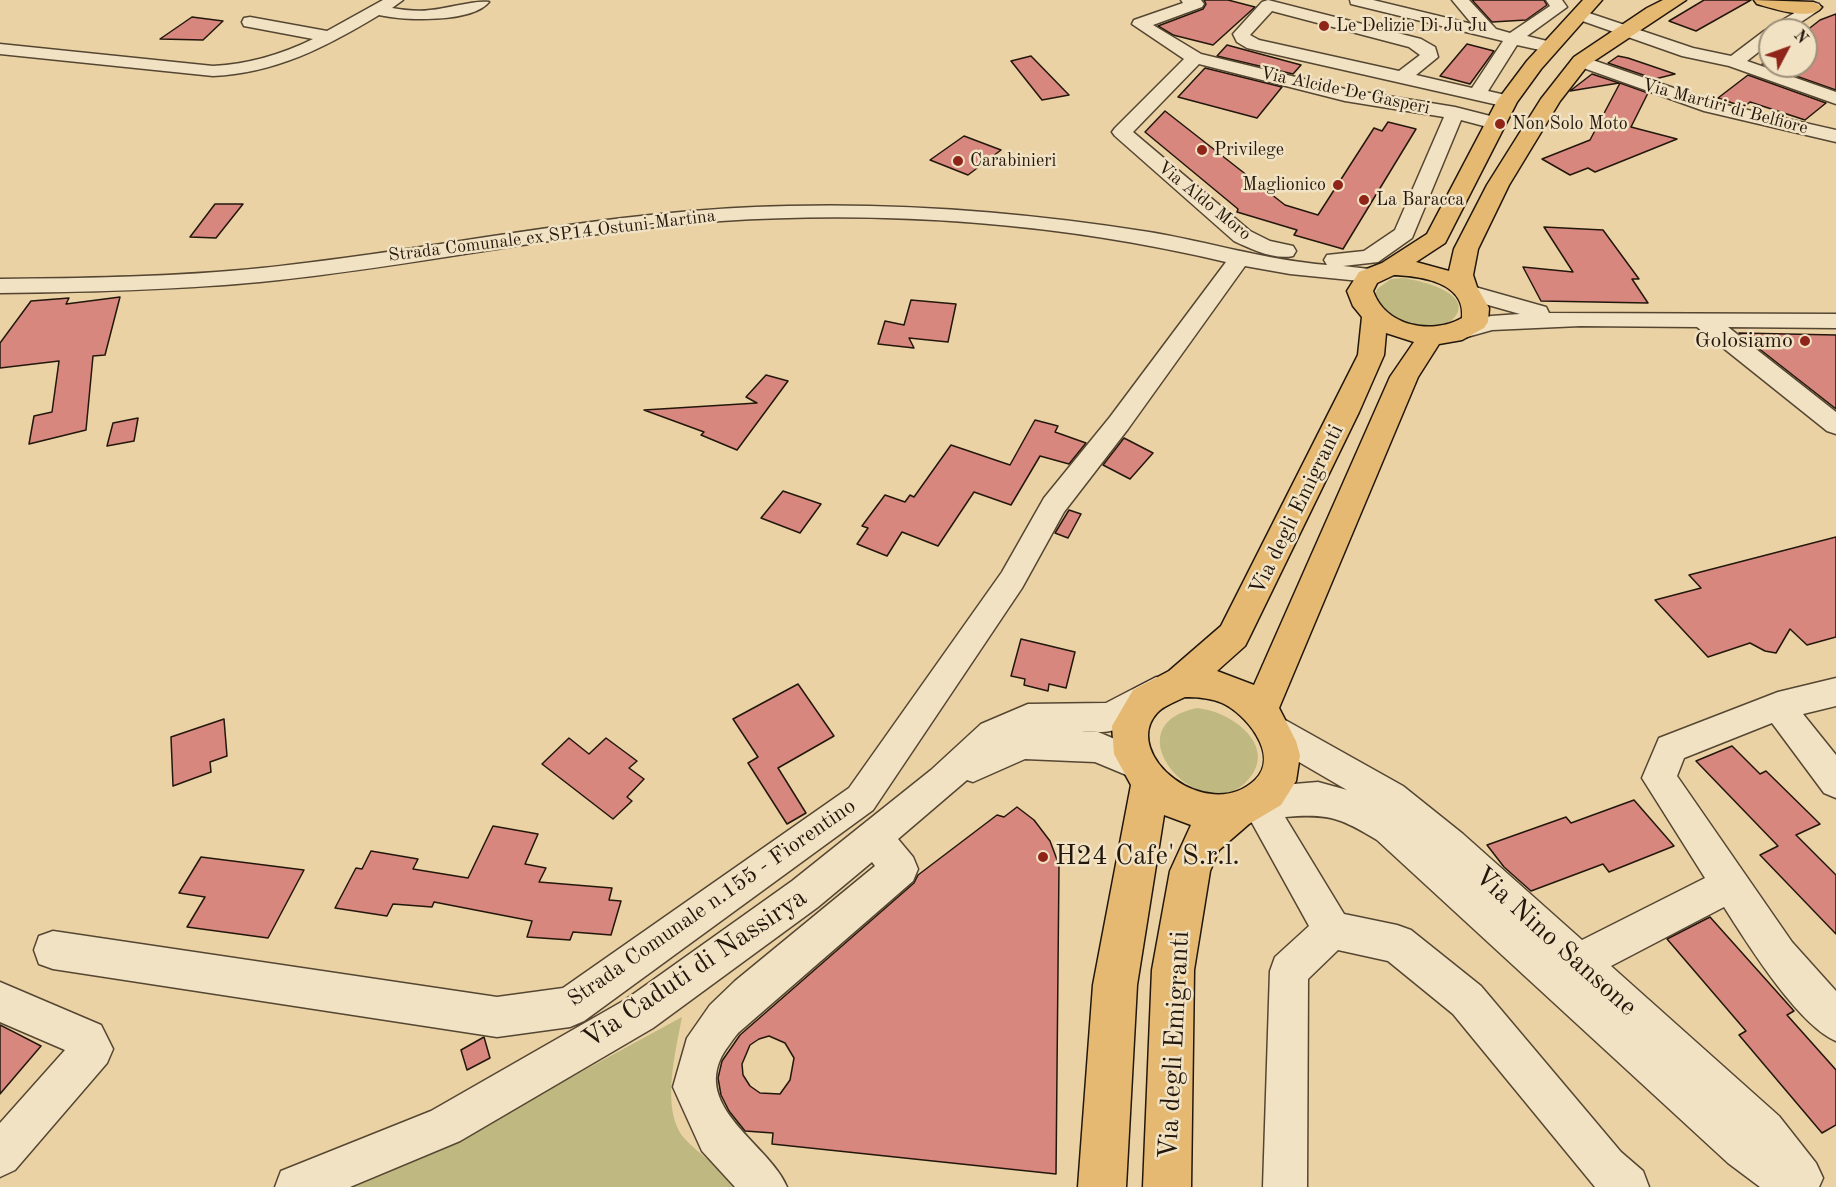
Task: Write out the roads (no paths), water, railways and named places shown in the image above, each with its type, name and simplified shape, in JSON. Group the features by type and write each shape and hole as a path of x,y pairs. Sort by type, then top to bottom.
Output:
{"main road":[{"path":"1466,291 1461,275 1466,249 1493,196 1551,99 1581,61 1625,30 1677,0"},
{"path":"1763,0 1794,8 1820,9"},
{"path":"1790,0 1820,9"},
{"path":"1380,271 1437,238 1507,101 1585,4"},
{"path":"1369,311 1390,327 1430,337 1457,334 1467,330 1475,322 1478,313 1476,302 1466,291 1430,272 1380,271"},
{"name":"Via degli Emigranti","path":"1102,1187 1114,985 1143,774 1130,742 1132,720 1142,702 1170,686 1233,636 1258,590 1371,355 1369,311 1359,293 1362,283 1380,271"},
{"name":"Via degli Emigranti","path":"1167,1187 1173,970 1190,871 1205,837 1273,789 1281,771 1281,751 1268,721 1352,502 1404,377 1430,337"},
{"path":"1170,686 1202,682 1223,687 1243,697 1268,721"},
{"path":"1143,774 1168,798 1190,809 1212,814 1246,808"}],"street":[{"name":"Via Alcide De Gasperi","path":"1189,0 1196,4 1140,24 1195,58 1345,94 1455,113 1495,123"},
{"path":"1359,0 1549,47"},
{"path":"1418,16 1430,0"},
{"path":"1460,0 1490,33"},
{"path":"1478,93 1513,38 1558,7 1554,0"},
{"path":"336,16 378,6 409,18 450,13 481,2"},
{"path":"1400,79 1429,57 1429,51 1415,43 1267,3 1241,34 1253,44 1400,79 1478,93 1507,101"},
{"name":"Via Martiri di Belfiore","path":"1585,4 1625,30 1688,52 1734,62 1836,98"},
{"path":"10,29 2,49 47,47 104,59 230,72 266,65 307,48 330,37 378,6"},
{"path":"1802,18 1820,9"},
{"path":"250,22 330,37"},
{"path":"1734,62 1758,44"},
{"path":"271,47 307,48"},
{"path":"104,59 121,48"},
{"name":"Via Aldo Moro","path":"1195,58 1122,132 1242,236 1263,246 1323,259 1347,261 1370,257 1404,233 1455,113"},
{"name":"Via Martiri di Belfiore","path":"1581,61 1711,107 1836,136"},
{"path":"1419,194 1452,207"},
{"name":"Strada Comunale ex SP14 Ostuni-Martina","path":"0,286 111,285 261,275 717,214 930,214 1044,224 1165,241 1281,267 1330,286 1369,311"},
{"name":"Strada Comunale n.155 - Fiorentino","path":"53,950 497,1017 570,1008 861,799 1012,580 1054,505 1119,423 1240,258"},
{"name":"Strada Comunale ex SP14 Ostuni-Martina","path":"1281,267 1380,271"},
{"path":"1466,291 1526,310 1580,318"},
{"path":"1467,330 1491,323 1580,318 1836,321"},
{"path":"1703,320 1836,425"},
{"name":"Via Caduti di Nassirya","path":"297,1187 445,1126 639,1014 805,894 943,781 993,734 1028,717 1110,717 1170,686"},
{"path":"1836,692 1778,706 1671,748 1659,778 1778,956 1836,1021"},
{"path":"1778,706 1836,782"},
{"name":"Via Nino Sansone","path":"1268,721 1391,797 1450,846 1565,970 1743,1148 1797,1187"},
{"name":"Via Caduti di Nassirya","path":"943,781 1022,744 1098,747 1143,774"},
{"name":"Via Nino Sansone","path":"1246,808 1318,798 1355,808 1390,828 1764,1131 1809,1187"},
{"path":"1246,808 1332,930 1397,944 1467,1000 1606,1167 1627,1187"},
{"path":"765,1187 717,1136 694,1087 701,1052 724,1019 749,995 900,869 874,837"},
{"path":"1565,970 1730,884"},
{"path":"1285,1187 1289,971 1332,930"},
{"path":"0,1002 87,1040 93,1050 0,1155"}],"place":[{"name":"Le Delizie Di Ju Ju","path":"1324,26"},
{"name":"Non Solo Moto","path":"1500,124"},
{"name":"Privilege","path":"1202,150"},
{"name":"Carabinieri","path":"958,161"},
{"name":"Maglionico","path":"1338,185"},
{"name":"La Baracca","path":"1364,200"},
{"name":"Golosiamo","path":"1805,341"},
{"name":"H24 Cafe' S.r.l.","path":"1043,857"}]}
